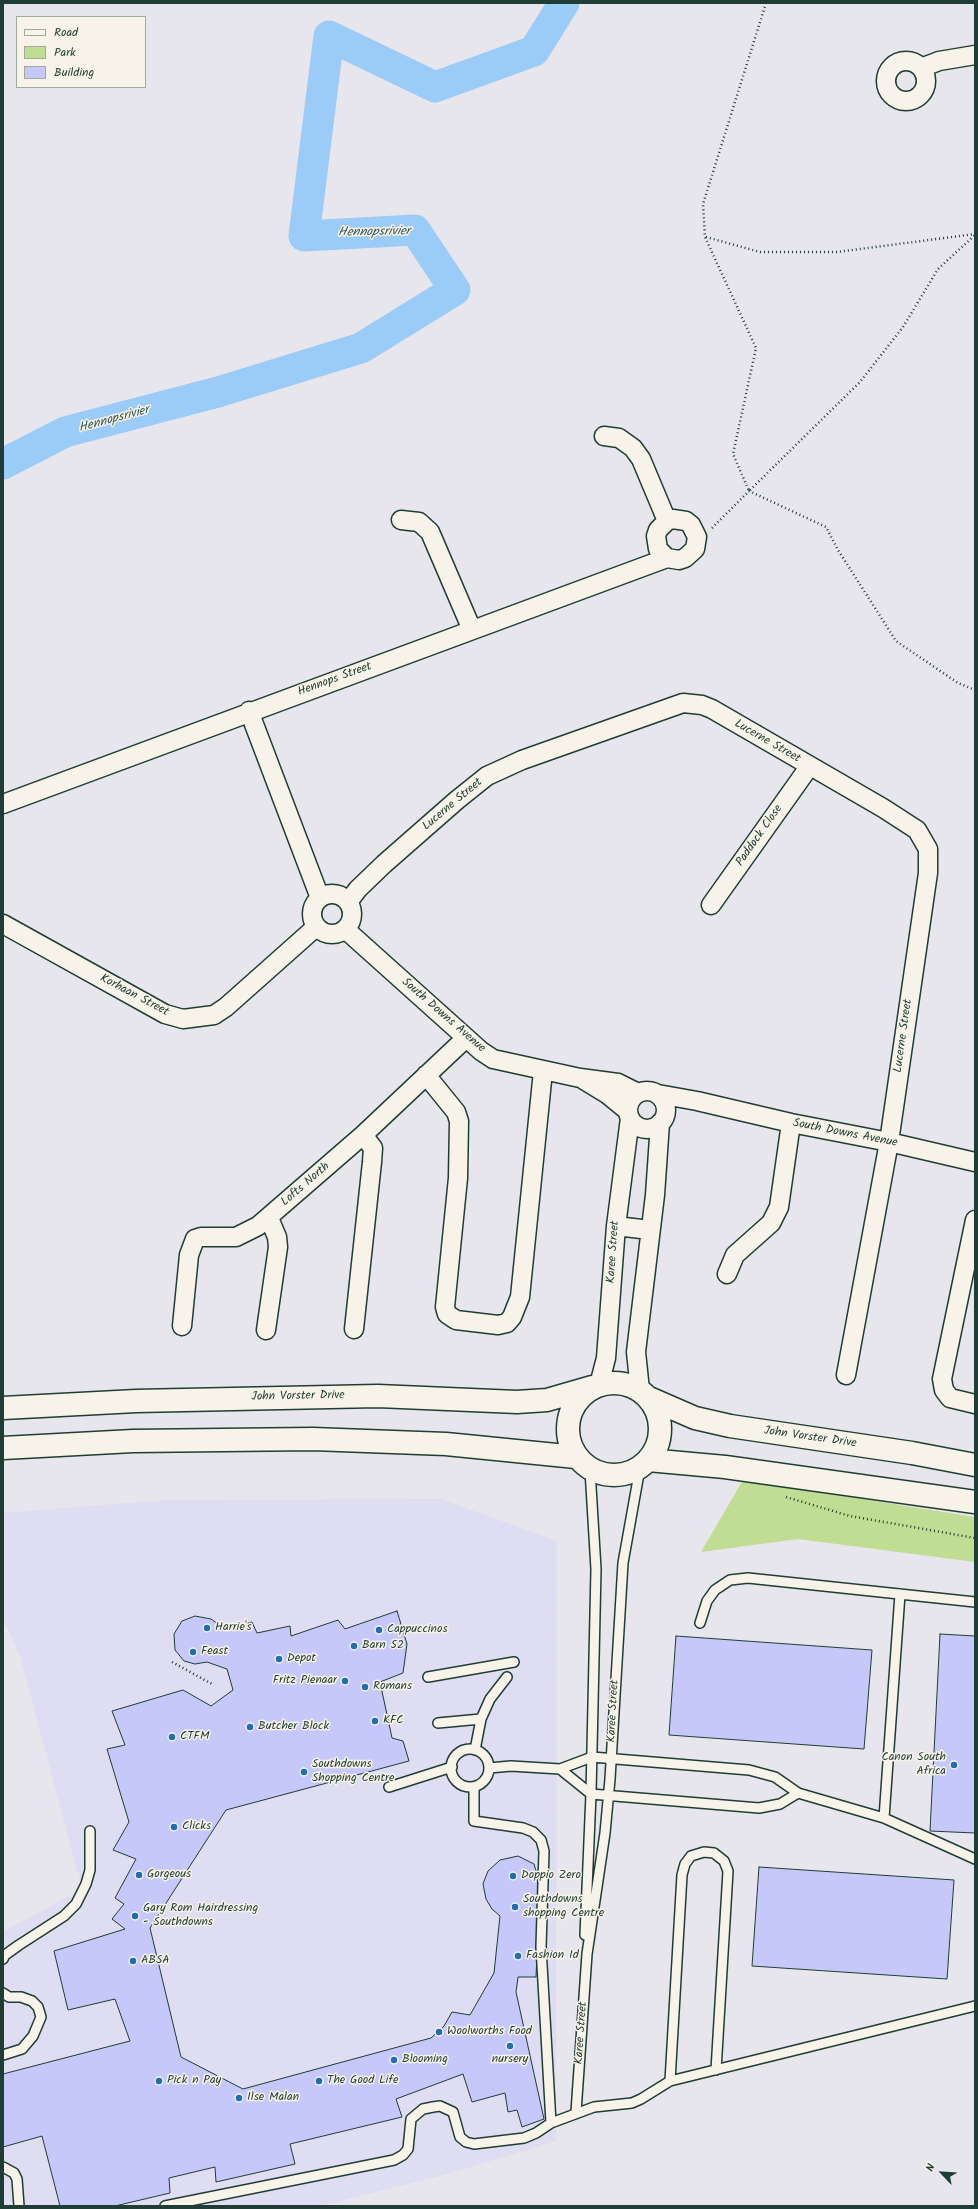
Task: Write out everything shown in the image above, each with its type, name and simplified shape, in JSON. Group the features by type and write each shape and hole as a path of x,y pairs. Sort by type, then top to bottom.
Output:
{"street":[{"path":"920,68 939,61 975,55"},
{"path":"604,436 619,438 633,448 641,460 667,521"},
{"path":"667,558 658,549 656,536 662,525 667,521 680,519 691,525 697,537 696,543"},
{"path":"401,520 419,522 430,532 472,630"},
{"name":"Hennops Street","path":"3,804 249,711 667,558 680,560 686,558 695,549 696,543"},
{"name":"Lucerne Street","path":"348,902 358,889 384,864 457,800 487,776 522,760 683,703 702,705 902,820 916,830 928,849 928,873 889,1142 846,1375"},
{"path":"249,711 320,898"},
{"name":"Paddock Close","path":"711,905 809,767"},
{"path":"335,894 348,902 352,913 352,919 345,929 338,934 322,932 316,927 312,920 314,904 320,898 335,894"},
{"name":"Korhaan Street","path":"3,924 165,1014 183,1020 214,1015 226,1007 316,927"},
{"name":"South Downs Avenue","path":"345,929 466,1038 493,1059 543,1071 618,1083 638,1093"},
{"name":"Lofts North","path":"182,1326 189,1255 195,1239 201,1237 236,1237 248,1233 269,1218 363,1135 466,1038"},
{"path":"426,1075 456,1112 459,1121 458,1178 445,1307 447,1314 456,1320 498,1325 507,1323 512,1317 520,1298 543,1071"},
{"name":"South Downs Avenue","path":"580,1078 599,1089 628,1114"},
{"path":"3,1448 134,1441 313,1439 446,1444 583,1463 606,1476 624,1475 644,1464 657,1446 660,1429 657,1413 644,1394 636,1352 665,1103 658,1094 648,1090 638,1093 630,1100 628,1114 641,1128 651,1128 663,1118"},
{"name":"South Downs Avenue","path":"658,1094 791,1123 889,1142 975,1162"},
{"name":"South Downs Avenue","path":"663,1118 695,1107 715,1106"},
{"name":"Karee Street","path":"595,1386 606,1358 616,1226 628,1114"},
{"path":"727,1274 735,1255 771,1223 778,1207 791,1123"},
{"path":"354,1329 373,1155 371,1142 363,1135"},
{"path":"266,1330 278,1247 277,1237 269,1218"},
{"path":"975,1220 942,1379 944,1390 950,1398 975,1404"},
{"path":"616,1226 650,1230"},
{"path":"583,1463 569,1442 567,1426 571,1411 580,1397 595,1386 613,1382 627,1384 644,1394"},
{"name":"John Vorster Drive","path":"3,1408 136,1401 378,1396 517,1402 546,1400 595,1386"},
{"name":"John Vorster Drive","path":"644,1394 695,1418 730,1426 912,1453 975,1465"},
{"path":"644,1464 725,1468 975,1502"}],"lane":[{"name":"Karee Street","path":"583,1463 596,1569 591,1794 585,1905 587,1954"},
{"name":"Karee Street","path":"576,2112 587,1954 608,1796 623,1563 644,1464"},
{"path":"700,1623 707,1602 715,1590 730,1580 767,1580 975,1602"},
{"path":"884,1818 900,1594"},
{"path":"428,1677 514,1662"},
{"path":"475,1750 481,1719 490,1700 507,1677"},
{"path":"438,1723 481,1719"},
{"path":"475,1750 486,1758 489,1768 484,1782 474,1787 464,1786 457,1782 452,1773 452,1766 455,1757 460,1753 475,1750"},
{"path":"489,1768 511,1766 560,1769 592,1757 749,1770 775,1777 798,1794 884,1818 975,1859"},
{"path":"389,1787 452,1766"},
{"path":"560,1769 591,1794 608,1796 759,1808 780,1804 798,1794"},
{"path":"474,1787 474,1821 523,1828 533,1832 541,1840 544,1851 541,1947 551,2123"},
{"path":"3,1959 19,1945 64,1916 76,1904 86,1884 90,1870 90,1831"},
{"path":"670,2081 682,1875 685,1864 691,1856 704,1852 714,1853 724,1861 728,1871 716,2070"},
{"path":"3,1993 9,1998 21,1997 32,2001 38,2007 41,2017 33,2036 22,2049 3,2055"},
{"path":"165,2206 394,2160 403,2155 408,2149 411,2119 423,2109 440,2106 453,2112 460,2137 466,2142 474,2144 524,2138 536,2133 551,2123 576,2112 594,2107 632,2103 642,2099 670,2081 975,2006 975,2002"},
{"path":"3,2167 14,2173 17,2179 20,2206"}],"path":[{"path":"766,3 703,204 705,237 756,348 733,454 749,491 826,527 838,550 896,640 958,683 975,690"},
{"path":"705,237 760,252 837,252 975,235"},
{"path":"696,543 860,382 902,327 938,270 975,235"},
{"path":"782,1496 850,1516 975,1538"},
{"path":"172,1662 212,1684"}],"shaded area":[{"name":"Southdowns Shopping Centre","path":"441,1499 557,1541 556,2141 444,2175 320,2206 3,2206 3,1932 82,1889 20,1656 3,1618 3,1513 164,1500"}],"green space":[{"path":"743,1480 975,1517 975,1562 798,1539 701,1552"}],"building":[{"name":"Southdowns shopping Centre","path":"397,1611 407,1644 403,1673 380,1682 392,1738 403,1741 409,1761 226,1810 150,1928 181,2057 243,2089 431,2038 444,2026 452,2012 470,2015 494,1973 500,1916 492,1909 486,1899 483,1884 488,1871 500,1860 518,1856 534,1864 540,1884 536,1977 518,1977 516,1992 544,2119 522,2127 517,2110 508,2112 505,2093 472,2102 463,2074 396,2099 402,2117 290,2144 295,2164 216,2182 215,2167 169,2178 170,2193 115,2206 60,2206 42,2136 3,2147 3,2074 130,2041 115,1999 68,2010 54,1951 125,1929 112,1919 124,1904 115,1898 136,1859 113,1850 129,1822 107,1749 125,1745 112,1711 183,1690 211,1706 233,1690 227,1669 207,1662 195,1664 184,1661 175,1650 174,1634 182,1621 195,1616 211,1619 225,1629 252,1622 257,1633 290,1626 291,1636 338,1620 345,1629"},
{"path":"940,1634 975,1636 975,1833 930,1831"},
{"path":"676,1636 872,1650 864,1749 669,1735"},
{"path":"759,1867 954,1880 947,1979 752,1966"}],"waterway":[{"name":"Hennopsrivier","path":"3,464 65,432 218,392 361,348 455,290 415,230 304,236 329,36 435,87 534,51 564,3"}],"place":[{"name":"Harrie's","path":"207,1628"},
{"name":"Cappuccinos","path":"379,1630"},
{"name":"Barn 52","path":"354,1646"},
{"name":"Feast","path":"193,1652"},
{"name":"Depot","path":"279,1659"},
{"name":"Fritz Pienaar","path":"345,1681"},
{"name":"Romans","path":"365,1687"},
{"name":"KFC","path":"375,1721"},
{"name":"Butcher Block","path":"250,1727"},
{"name":"CTFM","path":"172,1737"},
{"name":"Canon South Africa","path":"954,1765"},
{"name":"Southdowns Shopping Centre","path":"304,1772"},
{"name":"Clicks","path":"174,1827"},
{"name":"Gorgeous","path":"139,1875"},
{"name":"Doppio Zero","path":"513,1876"},
{"name":"Southdowns shopping Centre","path":"515,1907"},
{"name":"Gary Rom Hairdressing - Southdowns","path":"135,1916"},
{"name":"Fashion Id","path":"518,1956"},
{"name":"ABSA","path":"133,1961"},
{"name":"Woolworths Food","path":"439,2032"},
{"name":"nursery","path":"510,2046"},
{"name":"Blooming","path":"394,2060"},
{"name":"Pick n Pay","path":"159,2081"},
{"name":"The Good Life","path":"319,2081"},
{"name":"Ilse Malan","path":"239,2098"}]}
